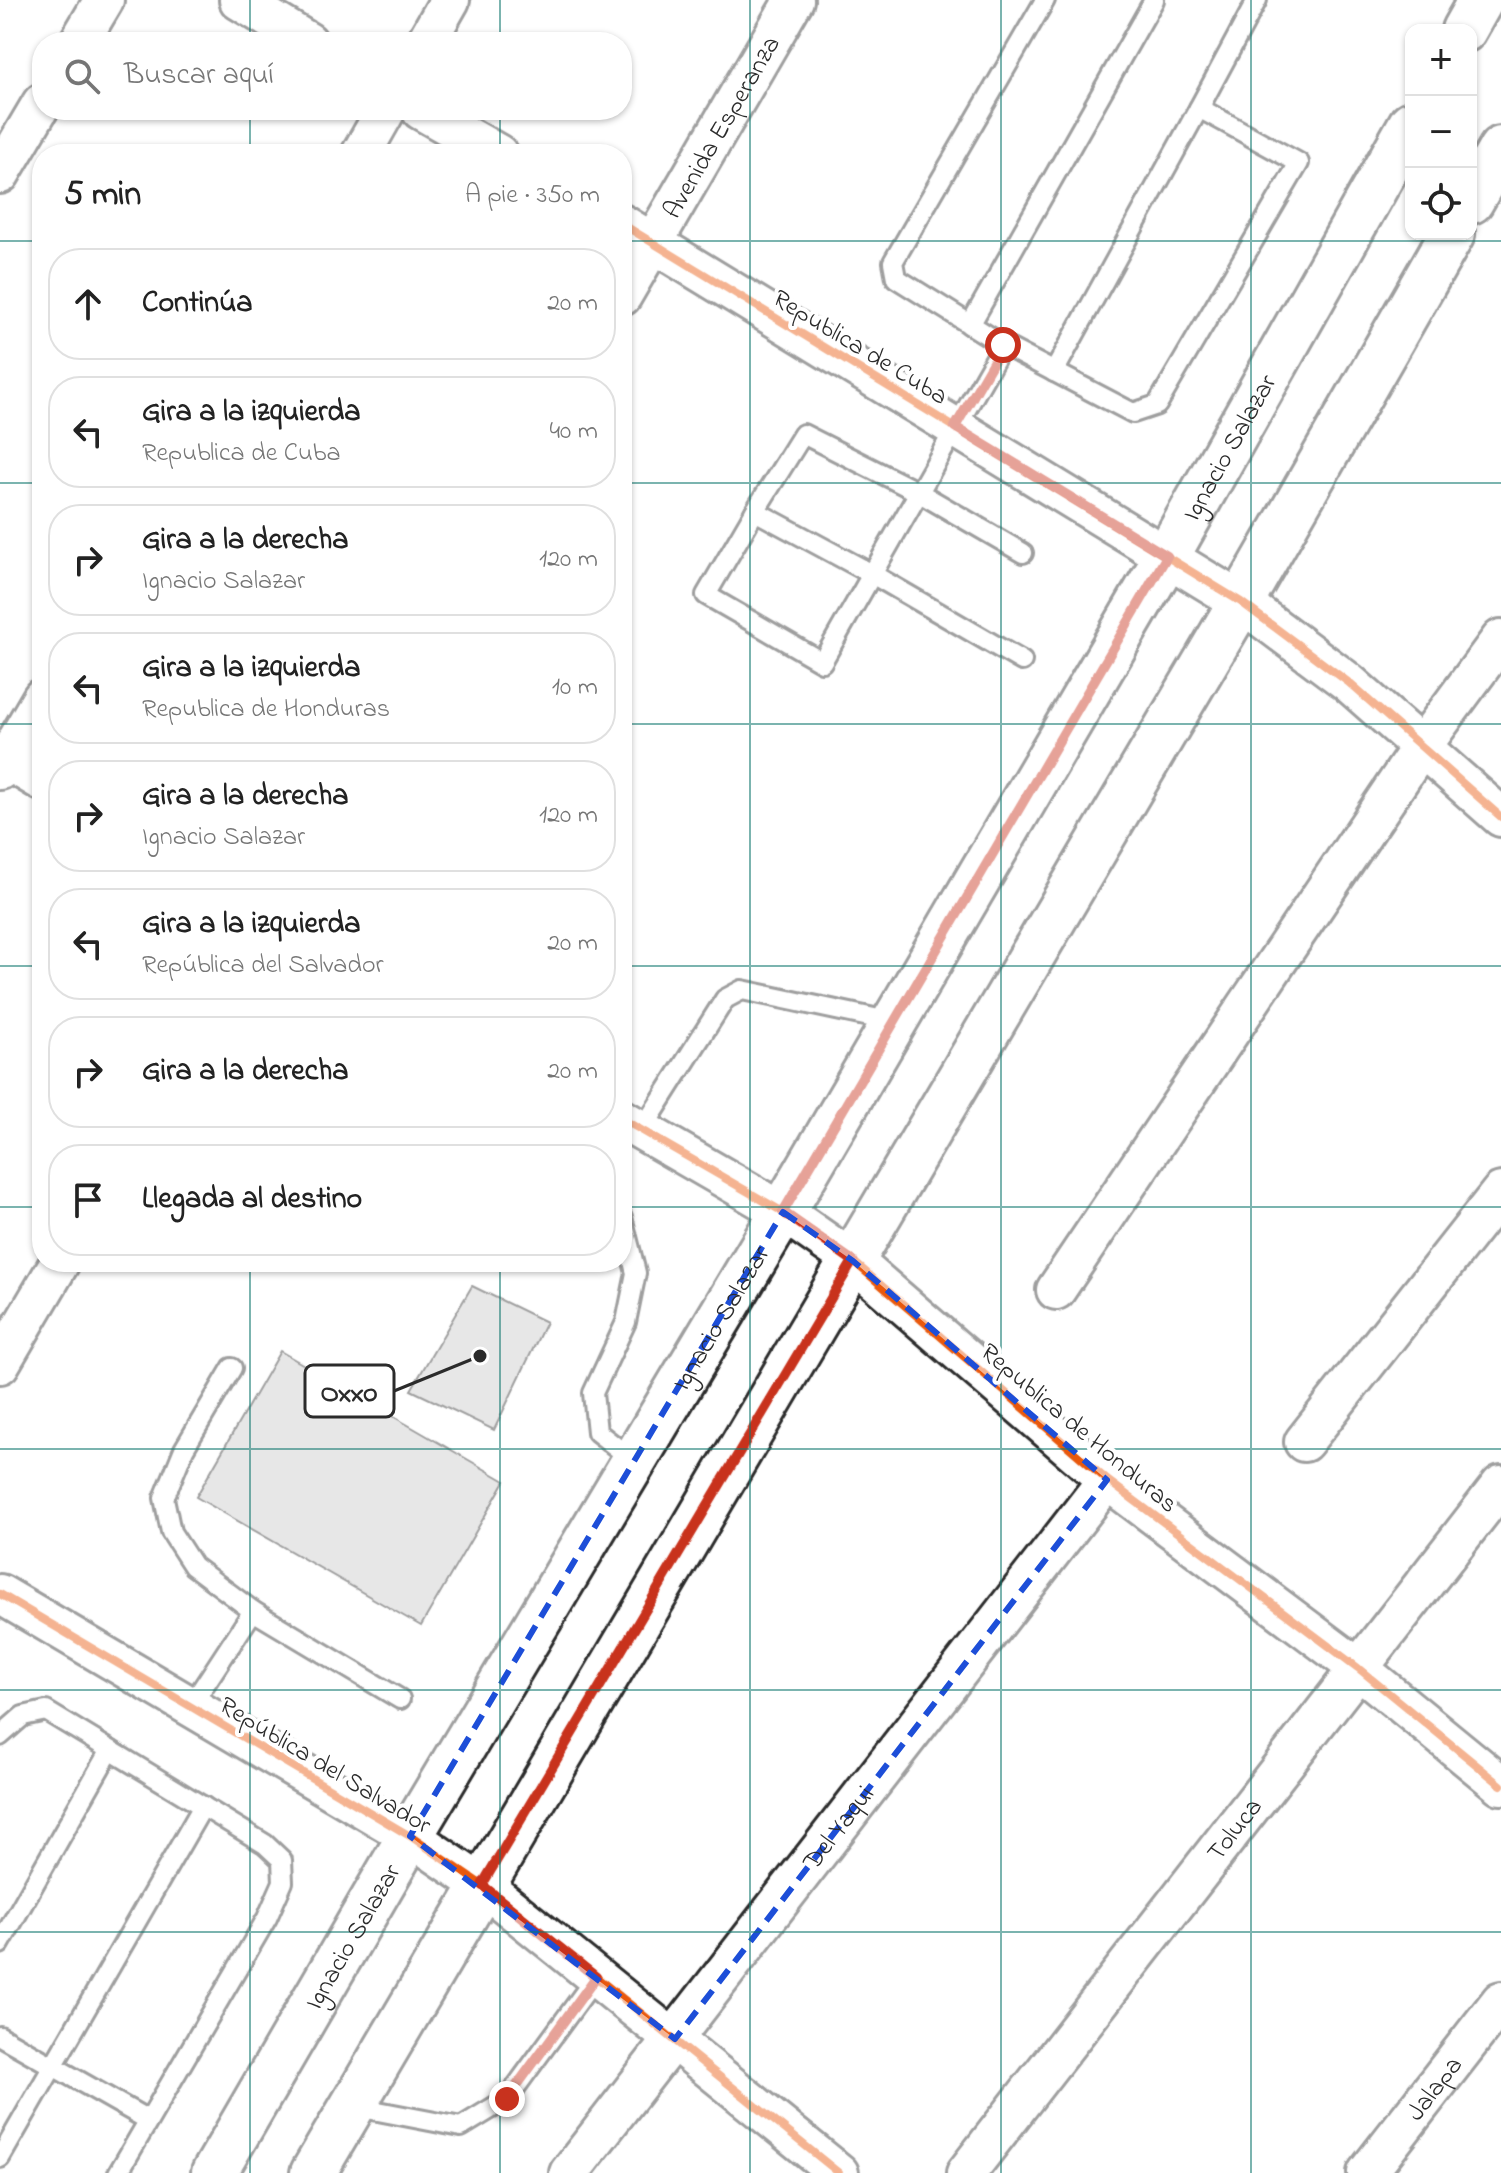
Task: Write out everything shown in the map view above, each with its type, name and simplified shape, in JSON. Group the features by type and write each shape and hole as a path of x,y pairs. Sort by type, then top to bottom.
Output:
{"main road":[{"path":"1467,24 1480,0"},
{"name":"Ignacio Salazar","path":"214,2173 1167,556 1405,135"},
{"path":"1477,191 1501,149"},
{"path":"313,2173 1241,602 1449,240"}],"street":[{"path":"85,32 104,0"},
{"path":"239,0 292,32"},
{"path":"432,32 450,0"},
{"name":"Avenida Esperanza","path":"632,257 638,233 794,0"},
{"path":"1480,0 1501,11"},
{"path":"0,174 32,120"},
{"path":"367,144 380,120"},
{"path":"438,120 480,144"},
{"name":"Republica de Cuba","path":"638,233 1241,602 1348,682 1501,817"},
{"path":"1056,1290 1422,746 1501,639"},
{"path":"32,714 2,762 32,776"},
{"name":"Republica de Honduras","path":"632,1124 783,1212 853,1261 1107,1480 1358,1668 1501,1785"},
{"path":"1304,1442 1501,1192"},
{"path":"0,1364 54,1272"},
{"name":"Del Yaqui","path":"569,2173 1107,1480"},
{"name":"Toluca","path":"966,2173 1501,1485"},
{"name":"República del Salvador","path":"0,1594 410,1836 482,1885 839,2173"},
{"name":"Jalapa","path":"1367,2173 1501,2001"}],"lane":[{"path":"1045,0 893,262 896,278 1003,345 1133,413 1157,405 1299,163 1199,108"},
{"path":"970,325 1154,0"},
{"path":"1054,372 1257,0"},
{"path":"1003,345 955,427 918,492 822,662 706,595 803,434 918,492 1023,553"},
{"path":"755,511 1022,661"},
{"path":"632,1124 725,999 742,990 893,1022"},
{"path":"632,1257 636,1273 626,1322 593,1393 597,1432 634,1461"},
{"path":"232,1368 184,1449 164,1498 171,1532 193,1566 253,1611 400,1699"},
{"path":"190,1707 253,1611"},
{"path":"0,1736 23,1716 46,1711 265,1844 282,1860 283,1882 267,1918 118,2173"},
{"path":"0,1944 110,1750"},
{"path":"0,2158 203,1806"},
{"path":"352,2106 461,2127 507,2099 596,1977"},
{"path":"0,2036 148,2120"}],"highlighted area":[{"path":"783,1212 853,1261 1107,1480 675,2039 410,1836"}],"building":[{"path":"472,1286 546,1322 494,1430 411,1390"},
{"path":"280,1351 505,1481 421,1626 196,1497"}],"cycle path":[{"path":"632,230 1241,602 1348,682 1501,817"},
{"path":"632,1125 783,1212 853,1261 1107,1480 1358,1668 1501,1785"},
{"path":"0,1594 410,1836 482,1885 839,2173"}],"place":[{"name":"Oxxo","path":"480,1356"}],"route":[{"path":"507,2099 596,1977 482,1885 853,1261 783,1212 1167,556 955,427 1003,345"}]}
